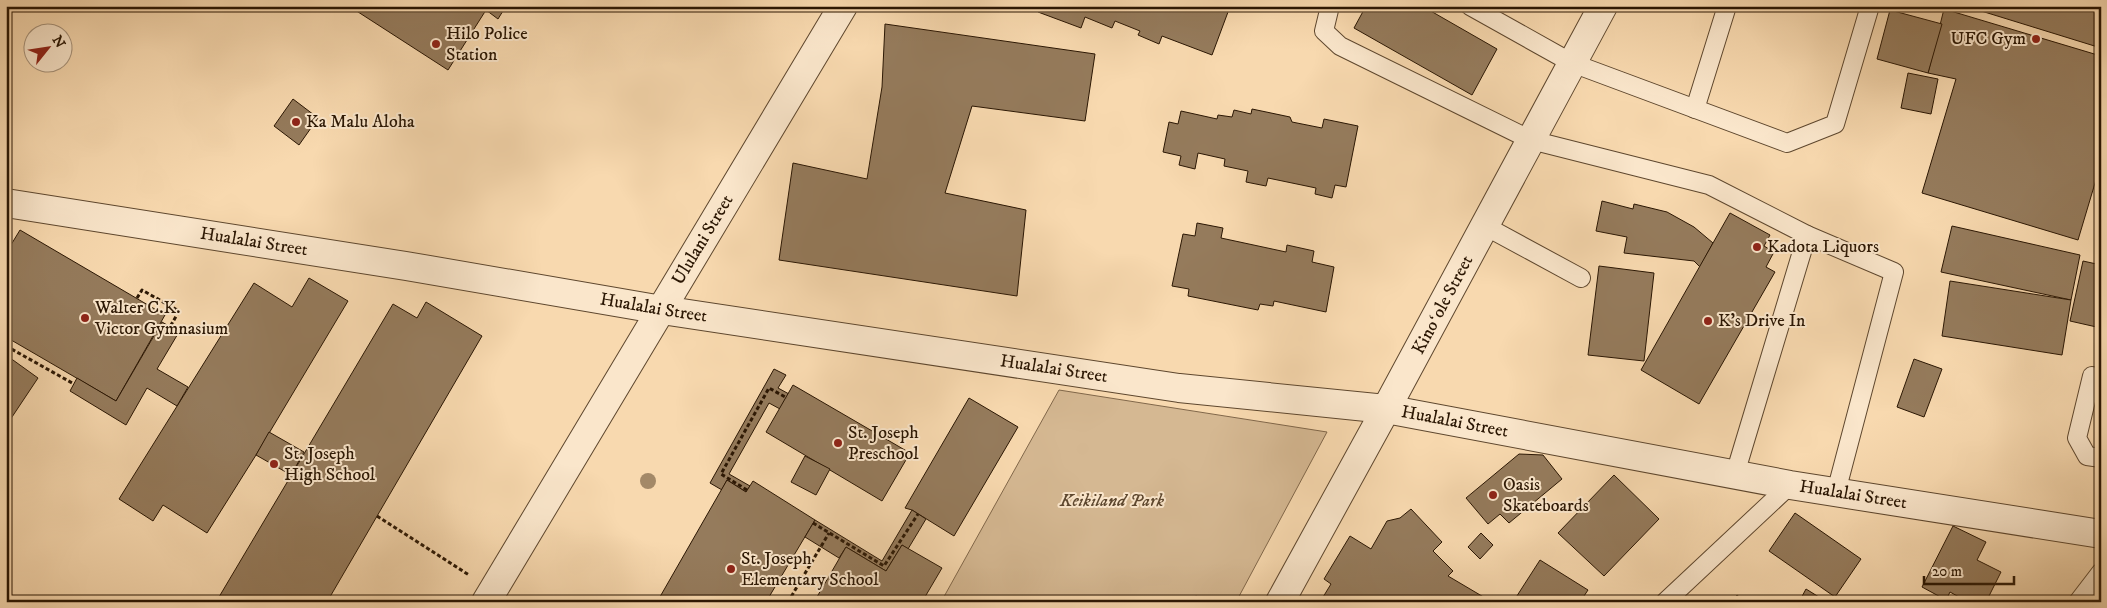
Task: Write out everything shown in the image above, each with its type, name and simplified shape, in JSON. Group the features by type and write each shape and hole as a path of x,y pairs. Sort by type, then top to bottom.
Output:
{"street":[{"name":"Ululani Street","path":"489,596 843,6"},
{"name":"Kinoʻole Street","path":"1280,602 1603,6"},
{"name":"Hualalai Street","path":"6,204 406,266 662,310 1179,388 1386,409 1790,485 2101,534"}],"lane":[{"path":"1330,6 1324,32 1340,46 1531,140 1710,185 1807,235 1894,272 1836,492"},
{"path":"1470,6 1572,63 1787,144 1835,124 1870,6"},
{"path":"1695,109 1727,6"},
{"path":"1485,226 1581,278"},
{"path":"1735,474 1807,235"},
{"path":"2101,378 2092,376 2078,438 2087,456 2101,458"},
{"path":"1665,602 1790,485"},
{"path":"2078,602 2101,572"}],"path":[{"path":"137,298 142,290 179,311 170,327"},
{"path":"6,346 74,384"},
{"path":"748,490 721,474 769,388 786,398"},
{"path":"813,523 884,566 896,552 918,514"},
{"path":"377,516 489,596"},
{"path":"788,602 829,533"},
{"path":"1194,602 1196,596"}],"green space":[{"name":"Keikiland Park","path":"1059,390 1327,432 1236,602 941,602"}],"building":[{"name":"Hilo Police Station","path":"358,6 506,6 498,19 486,10 448,70 355,10"},
{"path":"1040,6 1212,6 1228,12 1212,55 1162,36 1159,44 1138,35 1140,31 1115,21 1112,28 1085,17 1081,28 1038,12"},
{"path":"1366,6 1422,6 1497,49 1472,95 1354,28"},
{"path":"1965,6 2101,6 2101,48"},
{"path":"1944,9 2101,56 2101,163 2078,240 1922,193 1956,79 1928,73"},
{"path":"1890,10 1942,24 1928,73 1877,59"},
{"path":"885,24 1095,54 1085,121 972,106 945,193 1026,210 1017,296 779,260 793,163 867,179 882,87"},
{"path":"1908,73 1938,79 1931,114 1901,108"},
{"name":"Ka Malu Aloha","path":"293,99 318,118 299,145 274,126"},
{"path":"1252,109 1290,117 1292,122 1322,128 1324,119 1358,126 1346,187 1335,185 1332,198 1315,194 1316,188 1268,178 1266,186 1246,182 1248,171 1224,166 1225,159 1198,153 1195,169 1179,165 1181,156 1163,152 1169,122 1178,124 1181,111 1217,119 1218,115 1232,117 1234,110 1251,114"},
{"path":"1602,201 1633,209 1634,204 1667,212 1694,227 1713,243 1700,267 1694,261 1624,253 1627,237 1596,231"},
{"name":"K’s Drive In","path":"1730,213 1770,235 1764,246 1774,252 1766,267 1775,272 1699,404 1641,370"},
{"path":"1197,223 1223,228 1221,238 1286,252 1287,245 1314,251 1312,262 1334,267 1326,312 1274,301 1273,306 1260,304 1258,310 1188,296 1189,289 1172,286 1183,234 1195,236"},
{"path":"1952,226 2080,255 2071,300 1941,272"},
{"name":"Walter C.K. Victor Gymnasium","path":"20,230 165,315 116,401 6,337 6,253"},
{"path":"2083,261 2101,265 2101,328 2070,321"},
{"path":"1599,266 1654,273 1644,361 1588,355"},
{"path":"309,278 348,301 207,533 163,505 153,521 119,499 254,283 292,307"},
{"path":"1950,281 2071,300 2062,355 1942,336"},
{"path":"426,302 482,336 327,602 216,602 393,304 417,318"},
{"path":"162,322 179,332 157,369 188,387 177,406 147,388 126,425 70,391 77,378 116,401"},
{"path":"6,355 38,378 8,423 6,422"},
{"path":"1914,359 1942,369 1924,417 1897,407"},
{"path":"774,369 786,375 778,388 789,394 780,409 769,403 729,474 750,486 746,492 727,480 722,490 710,483"},
{"name":"St. Joseph Preschool","path":"793,385 910,453 882,501 766,432"},
{"path":"969,398 1018,427 954,536 912,510 905,508"},
{"path":"269,432 304,452 291,475 256,455"},
{"path":"1519,454 1543,455 1562,479 1509,523 1500,514 1488,524 1466,498"},
{"path":"805,456 830,469 816,495 791,482"},
{"path":"1614,475 1659,519 1604,576 1558,533"},
{"name":"St. Joseph Elementary School","path":"727,480 746,492 753,481 815,520 766,602 657,602"},
{"path":"1411,509 1442,542 1433,551 1453,571 1448,576 1492,602 1320,602 1331,584 1324,579 1350,536 1371,549 1387,521 1400,518"},
{"path":"912,510 926,519 908,549 902,545 886,571 846,547 839,558 805,537 815,520 882,561"},
{"path":"1795,513 1861,559 1835,597 1769,551"},
{"path":"1953,526 1986,542 1977,560 2001,572 1986,602 1968,602 1950,592 1946,600 1922,587"},
{"path":"1481,533 1493,545 1480,559 1468,547"},
{"path":"902,545 942,568 922,602 814,602 846,547 886,571"},
{"path":"1540,560 1588,590 1580,602 1513,602"},
{"path":"1806,589 1827,602 1799,602"},
{"path":"1737,595 1745,602 1731,602"}],"place":[{"name":"UFC Gym","path":"2036,39"},
{"name":"Hilo Police Station","path":"436,44"},
{"name":"Ka Malu Aloha","path":"296,122"},
{"name":"Kadota Liquors","path":"1757,247"},
{"name":"Walter C.K. Victor Gymnasium","path":"85,318"},
{"name":"K’s Drive In","path":"1708,321"},
{"name":"St. Joseph Preschool","path":"838,443"},
{"name":"St. Joseph High School","path":"274,464"},
{"name":"Oasis Skateboards","path":"1493,495"},
{"name":"St. Joseph Elementary School","path":"731,569"}]}
